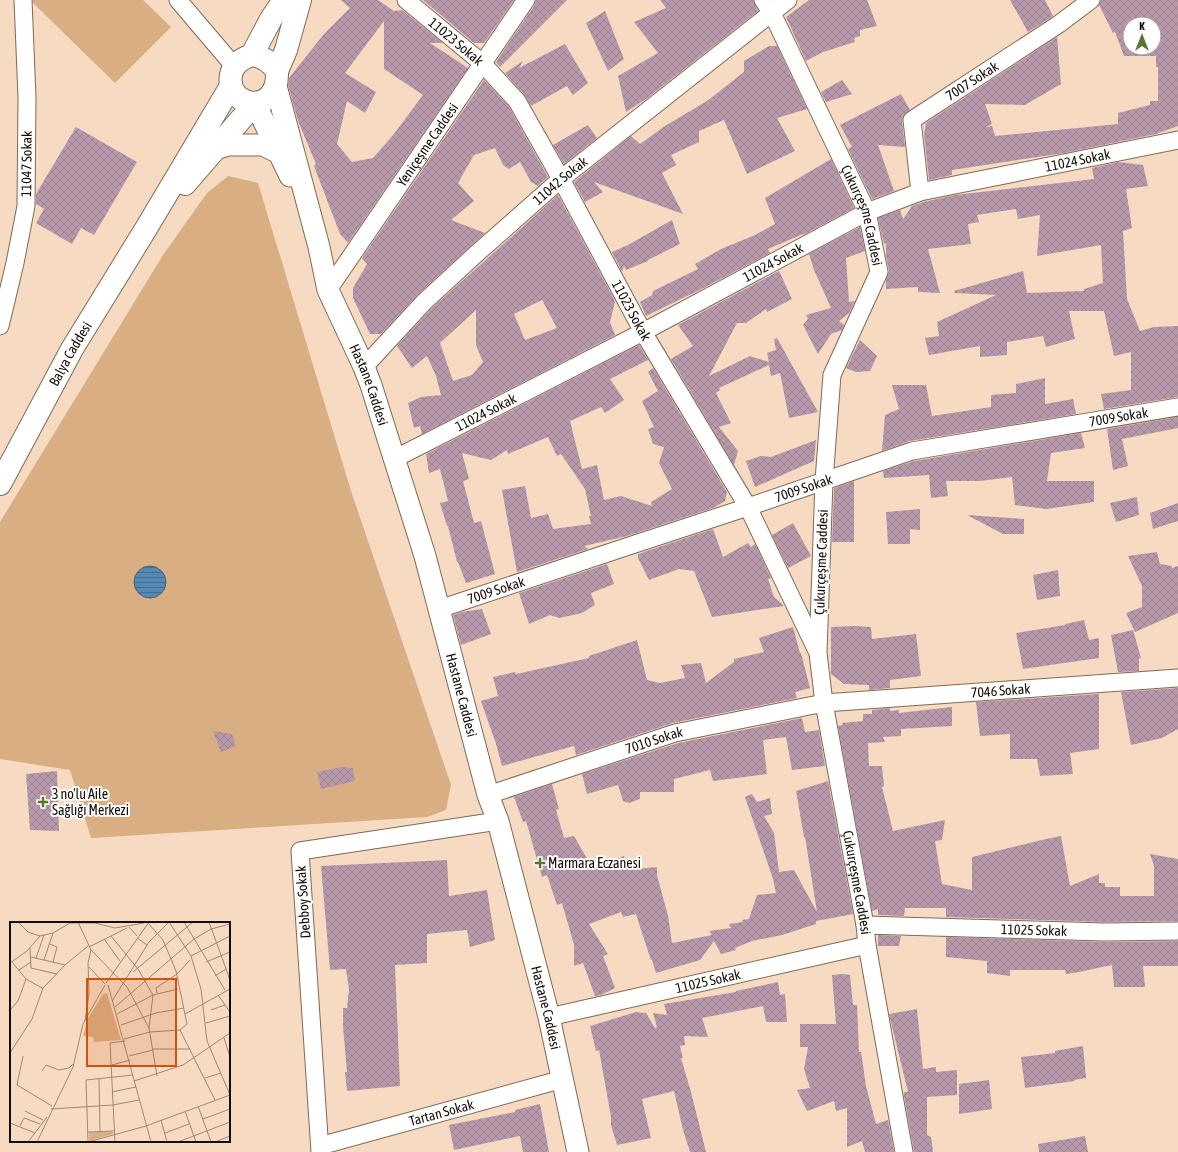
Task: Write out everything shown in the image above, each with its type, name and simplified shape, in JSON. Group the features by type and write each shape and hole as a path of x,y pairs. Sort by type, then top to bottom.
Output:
{"main road":[{"name":"Balya Caddesi","path":"0,484 72,349 147,227 239,69 284,0"},
{"name":"Balya Caddesi","path":"147,227 255,103 269,98 273,92 300,0"},
{"path":"255,103 240,99 234,93 239,69 259,56 266,60 277,78"}],"street":[{"name":"11047 Sokak","path":"0,326 15,263 26,206 27,97 23,0"},
{"path":"178,0 239,69"},
{"name":"11023 Sokak","path":"406,0 482,63 517,101 561,179 643,332 748,507 818,652"},
{"name":"Yeniçeşme Caddesi","path":"328,290 526,0"},
{"name":"11042 Sokak","path":"364,366 424,302 561,179 768,6 788,0"},
{"name":"7007 Sokak","path":"920,192 912,120 1059,24 1091,0"},
{"name":"Çukurçeşme Caddesi","path":"768,6 867,212 879,272 832,375 824,481 818,652 824,703 865,925 867,945 904,1152"},
{"name":"Hastane Caddesi","path":"277,78 319,246 328,290 364,366 425,556 488,795 498,821 549,1017 578,1152"},
{"name":"Hastane Caddesi","path":"255,103 296,188 319,246"},
{"name":"11024 Sokak","path":"394,459 643,332 867,212 920,192 1178,140"},
{"path":"215,149 228,145 263,145 279,153"},
{"name":"7009 Sokak","path":"439,610 912,451 1178,407"},
{"name":"7046 Sokak","path":"824,703 1178,678"},
{"name":"7010 Sokak","path":"488,795 675,733 824,703"},
{"name":"Debboy Sokak","path":"320,1149 300,852 498,821"},
{"name":"11025 Sokak","path":"865,925 1105,932 1178,931"},
{"name":"11025 Sokak","path":"549,1017 867,945"},
{"name":"Tartan Sokak","path":"320,1149 563,1079"}],"shaded area":[{"path":"30,0 143,0 171,27 115,83"},
{"path":"228,176 258,183 351,491 451,785 446,810 427,817 91,838 70,770 0,759 0,522 163,255 207,193"}],"water":[{"path":"147,566 153,566 162,570 166,582 162,594 153,598 147,598 138,594 134,585 134,579 138,570"}],"building":[{"path":"341,0 378,0 394,11 402,10 443,43 430,43 468,68 348,243 340,234 314,166 316,164 298,121 288,85 289,78 324,34 350,8","holes":["384,21 384,69 423,95 394,134 373,158 352,162 337,144 347,101 365,113 376,92 345,73"]},
{"path":"423,0 514,0 484,43 474,43"},
{"path":"536,0 567,0 500,67 496,62 534,6"},
{"path":"660,0 753,0 758,11 646,99 626,112 618,76 658,53 634,22 666,8"},
{"path":"809,0 867,0 877,26 860,30 860,36 854,38 855,42 823,52 806,61 786,17"},
{"path":"1010,0 1045,0 1053,16 1028,32"},
{"path":"1101,0 1178,0 1178,126 1156,134 1064,153 952,170 952,175 929,180 924,134 926,123 1057,37 1061,84 1025,105 985,104 992,124 986,127 992,126 995,136 1118,124 1118,113 1150,105 1150,101 1158,101 1158,67 1156,67 1156,56 1162,56 1162,16 1122,16 1122,51 1115,32 1113,33 1099,5"},
{"path":"605,11 624,59 608,71 586,23"},
{"path":"565,44 588,83 573,95 567,86 531,106 524,94 505,73 523,61 519,68"},
{"path":"769,46 777,46 807,109 777,118 795,151 747,174 724,120 699,131 699,142 671,155 676,165 662,173 683,214 594,182 603,192 585,202 574,182 631,136 640,144 665,126 707,101 744,72 744,61"},
{"path":"484,80 509,107 548,177 538,186 531,182 520,162 509,169 503,165 495,148 474,155 458,183 474,201 451,220 485,233 417,295 381,334 370,334 353,298 353,288 367,264 362,258"},
{"path":"842,80 852,94 826,102 821,92"},
{"path":"901,94 910,110 903,115 902,121 905,147 878,145 894,191 872,199 848,149 852,147 840,125"},
{"path":"588,125 597,138 564,164 553,145"},
{"path":"76,127 137,162 94,235 81,228 72,244 36,223 44,209 36,204 36,194"},
{"path":"831,159 854,208 803,235 768,249 770,253 690,295 691,294 646,316 640,302 652,295 653,291 698,269 695,264 721,249 755,235 775,224 765,198"},
{"path":"1118,162 1143,165 1148,186 1126,189 1132,228 1123,231 1127,299 1140,331 1154,327 1178,326 1178,397 1104,409 1101,394 1131,390 1131,352 1114,356 1104,311 1069,311 1075,339 1046,347 1043,336 1007,342 1007,355 980,357 980,346 929,355 925,338 939,336 937,322 996,295 955,293 954,291 1023,271 1027,293 1084,291 1084,289 1103,283 1101,245 1037,256 1040,215 1018,219 1016,209 977,215 979,222 968,224 971,244 928,249 940,293 918,292 918,287 886,289 886,280 889,271 886,256 886,243 884,244 878,218 900,210 903,219 912,206 955,195 1094,179 1092,168"},
{"path":"558,195 614,299 615,302 610,322 615,335 422,434 420,426 414,428 408,403 421,397 441,395 436,376 427,356 412,368 397,346 431,309","holes":["542,300 557,328 525,340 514,314","476,310 476,345 483,362 472,375 453,381 440,343"]},
{"path":"672,220 680,244 648,261 626,270 624,266 622,272 612,252 628,245"},
{"path":"860,227 865,251 846,258 849,302 855,301 849,313 839,321 844,325 842,330 831,334 818,354 803,325 808,319 806,315 831,308 814,270 809,254"},
{"path":"779,271 792,299 767,312 766,309 746,323 737,323 709,376 750,356 769,362 767,353 776,350 774,339 777,338 818,412 789,418 780,373 771,376 769,365 719,388 720,390 716,393 731,423 719,427 738,451 734,465 671,359 693,346 678,325"},
{"path":"860,340 877,356 870,371 856,372 846,368"},
{"path":"639,345 648,360 610,379 624,400 605,413 601,407 570,421 582,469 597,465 604,500 621,496 652,506 651,502 672,489 659,463 664,447 653,444 648,429 654,427 642,401 658,391 648,372 653,368 727,492 725,501 713,508 627,536 584,546 588,549 517,572 502,490 525,486 531,518 548,514 553,529 591,524 589,516 591,516 585,489 561,454 557,456 548,437 508,454 507,450 491,460 462,453 469,479 463,481 474,523 481,521 495,574 466,583 457,562 448,526 440,503 448,501 440,469 429,473 426,454"},
{"path":"1045,378 1045,404 1073,399 1076,414 910,441 882,451 885,415 899,409 892,385 926,385 932,416 991,407 991,395 1016,393 1016,384"},
{"path":"1178,417 1178,428 1122,439 1128,466 1113,470 1107,429"},
{"path":"1081,433 1085,448 1051,453 1047,481 1094,481 1094,502 1047,509 1015,505 1012,477 980,481 946,481 948,496 931,498 929,475 884,478 883,471 914,461"},
{"path":"816,440 814,461 755,487 746,461 761,456 771,457"},
{"path":"854,481 854,542 832,542 834,488"},
{"path":"1137,497 1139,515 1116,522 1110,503"},
{"path":"1178,503 1178,521 1153,529 1150,513"},
{"path":"920,509 920,530 910,529 910,544 888,544 886,512"},
{"path":"967,515 1024,519 1024,534 1003,534"},
{"path":"793,523 811,556 788,568 772,535"},
{"path":"713,529 723,557 748,543 751,547 755,544 771,578 768,579 774,597 784,606 712,617 694,571 679,569 649,580 638,558 638,554"},
{"path":"1157,552 1160,564 1172,566 1172,568 1178,566 1178,613 1135,632 1126,613 1142,607 1142,586 1128,556"},
{"path":"607,564 614,584 591,593 595,605 582,613 559,618 550,615 529,624 519,593"},
{"path":"1058,570 1060,596 1037,600 1033,575"},
{"path":"482,609 491,634 461,645 453,615"},
{"path":"1084,620 1089,640 1099,638 1099,658 1023,669 1016,633 1065,625"},
{"path":"793,627 810,688 795,692 797,698 673,723 576,755 574,746 502,766 481,701 498,696 493,677 515,672 516,674 589,658 589,656 637,640 647,680 660,683 685,678 681,665 701,663 706,683 734,662 734,659 764,652 759,638"},
{"path":"831,627 871,627 872,639 916,634 921,676 890,680 890,688 869,690 869,685 844,684 831,674"},
{"path":"1133,630 1141,658 1139,658 1139,671 1118,672 1111,635"},
{"path":"1178,688 1178,729 1162,738 1131,745 1121,692"},
{"path":"1099,694 1099,749 1070,753 1073,774 1040,776 1037,759 1010,759 1010,734 980,736 976,702"},
{"path":"952,707 952,726 901,729 901,736 883,737 885,742 868,743 869,766 882,766 884,786 882,787 893,831 945,820 942,840 935,841 942,884 972,890 972,857 1061,836 1070,886 1099,874 1099,883 1105,883 1105,887 1120,887 1120,896 1154,896 1154,866 1150,854 1178,859 1178,921 1105,922 946,917 946,908 905,908 904,916 878,915 878,909 872,911 838,726 843,725 842,723 863,721 863,714 872,714 872,710 890,708 890,711 899,710 899,713"},
{"path":"802,718 805,732 819,730 825,766 792,770 786,737 763,740 767,774 713,781 710,770 674,779 674,792 640,792 640,799 629,803 623,801 618,785 587,794 582,774 678,743"},
{"path":"213,731 232,734 236,746 221,752"},
{"path":"342,767 353,768 355,781 321,789 317,772"},
{"name":"3 no'lu Aile Sağlığı Merkezi","path":"57,771 59,831 30,830 26,774"},
{"path":"828,781 853,914 816,921 816,924 782,935 752,941 735,948 736,950 721,954 714,941 700,960 656,973 636,914 623,917 621,912 589,924 608,954 603,956 615,988 601,995 595,996 583,963 574,966 574,945 562,903 557,905 547,875 542,877 526,821 523,822 514,797 552,784 559,809 556,810 564,838 574,836 593,869 624,856 628,870 657,867 657,875 668,916 672,943 712,935 709,931 731,928 729,924 743,922 742,920 749,919 757,895 776,893 773,879 745,797 752,794 757,802 770,798 772,814 764,816 774,833 779,872 794,870 817,912 796,791"},
{"path":"447,860 449,896 487,890 495,940 470,947 467,930 427,934 427,963 395,965 400,1086 347,1091 343,1008 347,1008 349,989 346,969 330,970 321,866"},
{"path":"878,935 901,936 899,946 878,946"},
{"path":"946,937 1105,942 1178,941 1178,966 1143,966 1145,987 1114,987 1112,965 1066,974 1065,970 1010,970 1010,976 987,973 987,961 946,957"},
{"path":"832,975 850,975 853,1005 857,1005 859,1052 861,1052 866,1086 876,1124 888,1120 894,1152 865,1152 862,1141 847,1147 847,1108 836,1111 834,1101 807,1111 797,1090 810,1088 804,1069 808,1047 800,1047 800,1024 836,1024"},
{"path":"778,982 780,995 785,994 787,1022 766,1022 763,1006 702,1018 708,1037 684,1036 685,1045 680,1046 683,1058 681,1058 706,1152 690,1152 674,1091 642,1099 651,1138 617,1145 611,1125 611,1117 599,1050 596,1051 590,1026 636,1012 646,1013 655,1028 657,1027 653,1013 667,1015 664,1004 736,992"},
{"path":"917,1009 923,1069 936,1067 936,1072 957,1070 957,1095 927,1097 927,1135 931,1137 933,1152 914,1152 904,1096 904,1092 908,1092 889,1014"},
{"path":"1083,1046 1086,1078 1025,1088 1021,1057 1055,1053 1055,1051"},
{"path":"989,1080 992,1109 959,1114 959,1084"},
{"path":"540,1104 549,1152 523,1152 520,1136 454,1150 449,1125 515,1112 515,1110"},
{"path":"1085,1136 1088,1152 1039,1152 1038,1144"}],"place":[{"name":"3 no'lu Aile Sağlığı Merkezi","path":"43,802"},
{"name":"Marmara Eczanesi","path":"540,863"}]}
